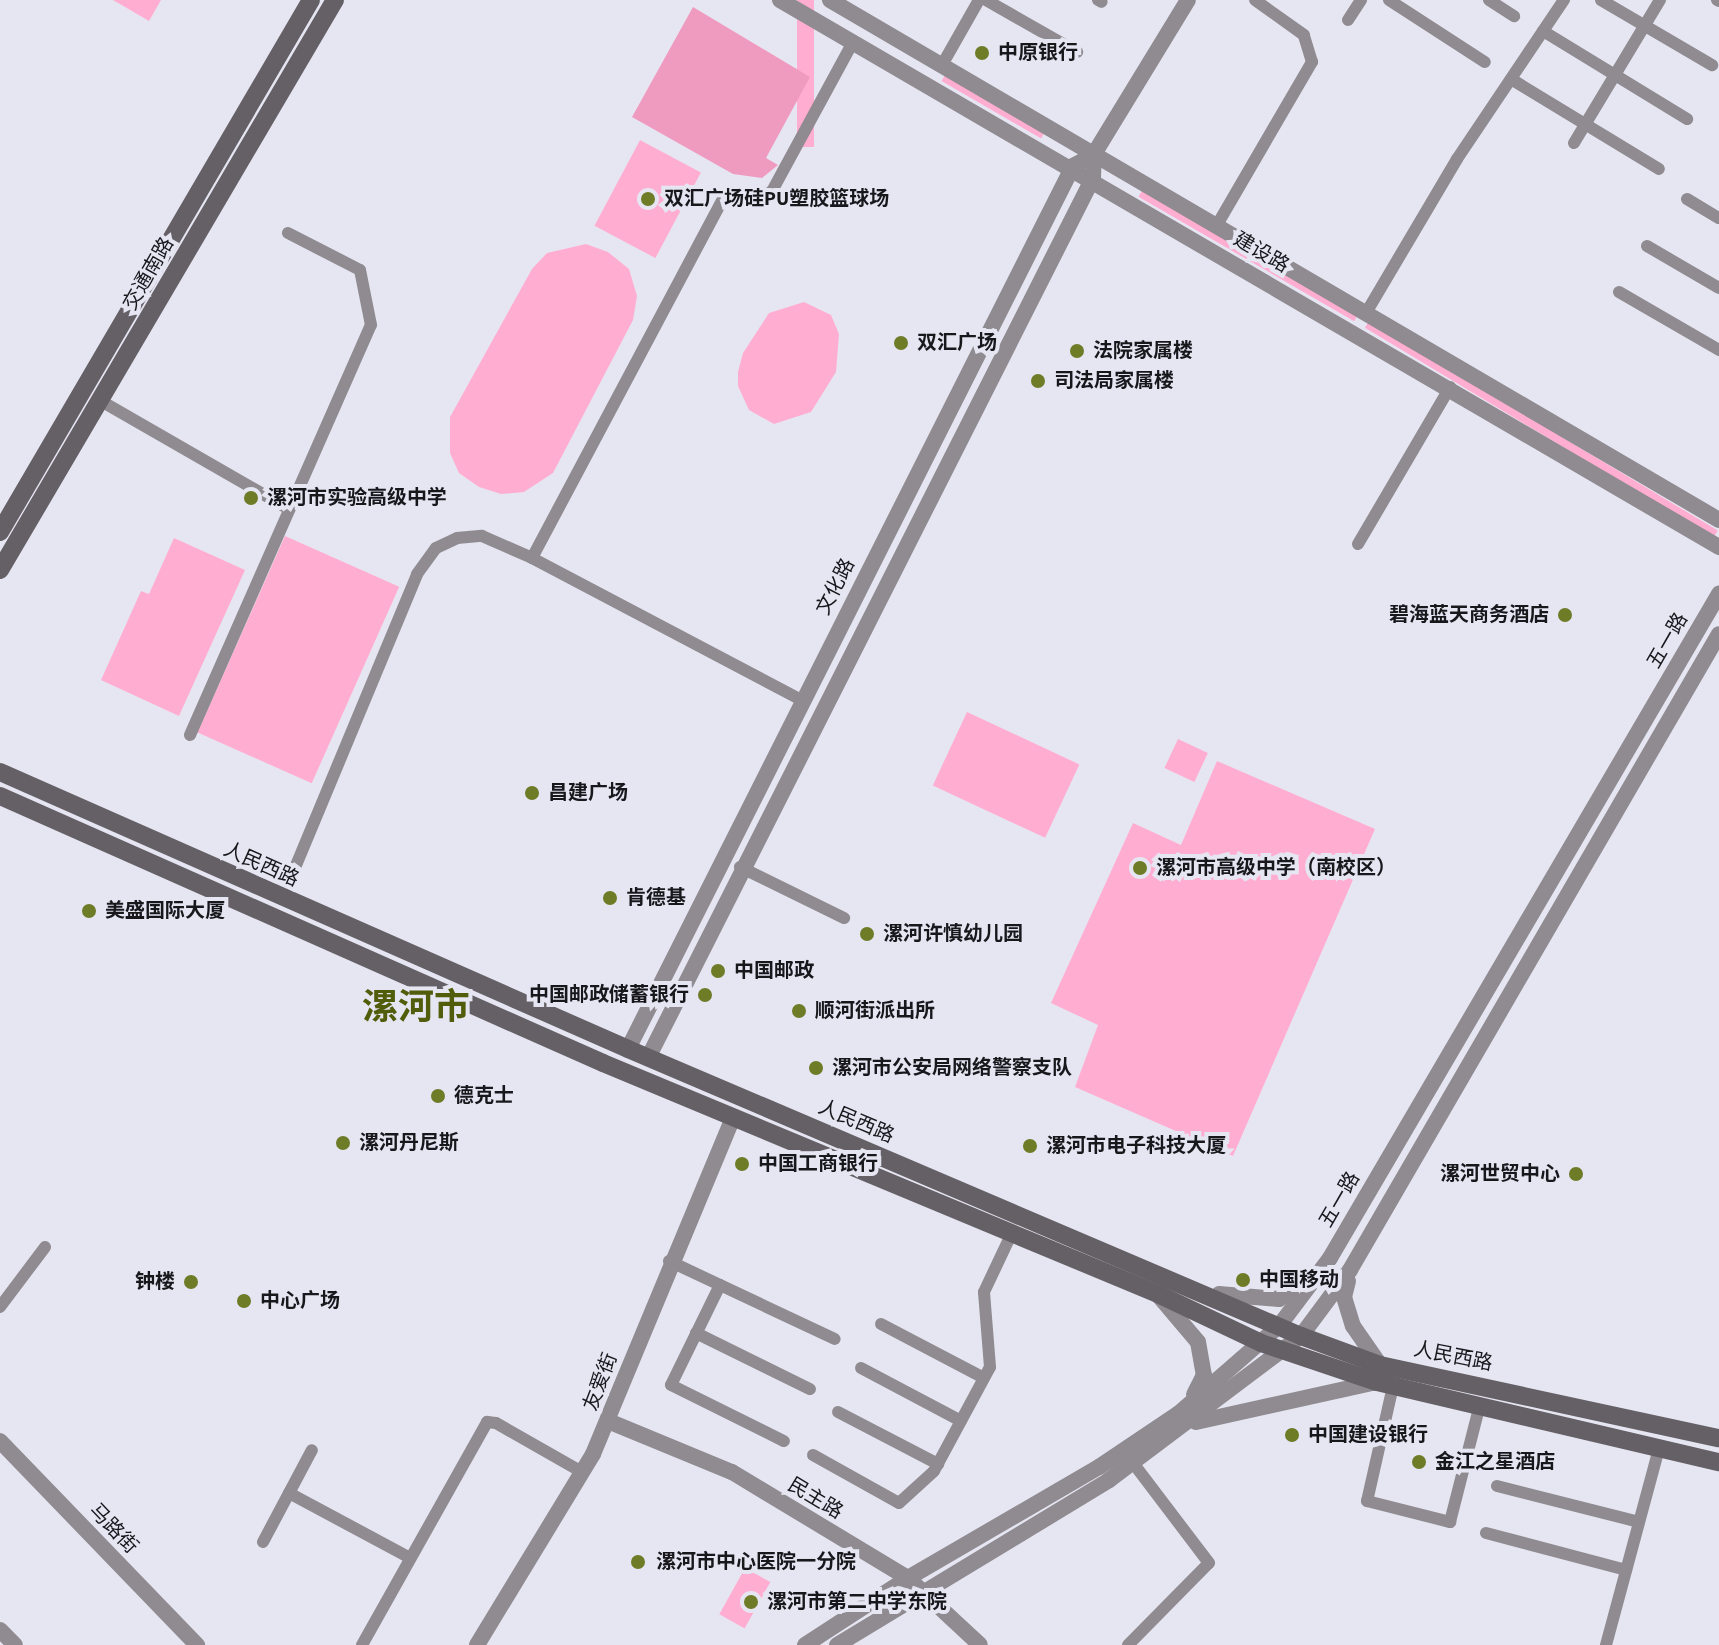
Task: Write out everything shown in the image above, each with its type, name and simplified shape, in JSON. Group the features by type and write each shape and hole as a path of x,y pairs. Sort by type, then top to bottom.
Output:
{"main road":[{"name":"交通南路","path":"0,530 311,0"},
{"name":"交通南路","path":"0,570 335,0"},
{"name":"人民西路","path":"0,772 648,1058 1279,1326 1383,1378 1719,1438"},
{"name":"人民西路","path":"0,796 733,1117 1158,1294 1261,1343 1480,1404 1719,1462"}],"street":[{"name":"建设路","path":"780,0 1073,166 1719,547"},
{"name":"建设路","path":"830,0 1719,520"},
{"path":"931,85 979,0"},
{"path":"986,0 1077,52"},
{"name":"文化路","path":"628,1049 801,700 1073,166 1094,154 1188,0"},
{"path":"1217,225 1312,62 1304,35 1255,0"},
{"path":"1348,20 1361,0"},
{"path":"1389,0 1485,62"},
{"path":"1489,0 1514,16"},
{"path":"1355,331 1457,159 1564,0"},
{"path":"1601,0 1712,65"},
{"path":"1574,143 1660,0"},
{"path":"1543,31 1687,119"},
{"path":"532,558 727,192 771,193 853,42"},
{"path":"1511,79 1659,169"},
{"name":"文化路","path":"648,1058 740,867 1093,178 1094,154"},
{"path":"1687,199 1719,218"},
{"path":"190,735 371,325 360,270 288,233"},
{"path":"1647,246 1719,288"},
{"path":"1619,292 1719,350"},
{"path":"1358,544 1450,387"},
{"path":"101,401 289,509"},
{"path":"282,899 423,562 436,548 457,538 482,536 532,558 801,700"},
{"name":"五一路","path":"837,1645 1133,1463 1279,1326 1330,1258 1719,594"},
{"name":"五一路","path":"805,1645 908,1578 1184,1418 1285,1352 1301,1336 1350,1270 1719,634"},
{"path":"740,867 844,918"},
{"path":"638,1029 657,1039"},
{"name":"友爱街","path":"477,1645 582,1472 608,1421 669,1261 733,1117"},
{"path":"813,1455 899,1503 938,1464 990,1367 984,1292 1011,1235"},
{"path":"0,1307 45,1247"},
{"path":"1183,1284 1236,1299 1279,1299 1330,1258"},
{"path":"669,1261 835,1339"},
{"path":"1350,1270 1344,1297 1353,1326 1383,1378 1367,1501 1450,1522 1480,1404"},
{"path":"720,1285 671,1385 784,1441"},
{"path":"1158,1294 1198,1342 1203,1359 1197,1391 1184,1418"},
{"path":"881,1324 984,1378"},
{"path":"696,1333 810,1389"},
{"path":"861,1368 961,1421"},
{"path":"1184,1418 1383,1378"},
{"path":"838,1412 938,1464"},
{"name":"民主路","path":"608,1421 732,1472 908,1578 920,1593 980,1645"},
{"path":"362,1645 487,1422 582,1472"},
{"name":"马路街","path":"0,1441 197,1645"},
{"path":"1606,1645 1659,1448"},
{"path":"263,1542 312,1450"},
{"path":"1128,1645 1209,1563 1133,1463"},
{"path":"1497,1486 1639,1522"},
{"path":"289,1493 410,1558"},
{"path":"1486,1533 1626,1570"},
{"path":"0,1630 15,1645"}],"shaded area":[{"path":"113,0 161,0 149,21"},
{"path":"797,0 814,0 814,147 797,147"},
{"path":"693,7 810,77 766,158 778,165 762,178 733,174 632,117"},
{"path":"945,75 1045,132 1041,139 942,81"},
{"name":"双汇广场硅PU塑胶篮球场","path":"640,140 701,172 655,258 594,226"},
{"path":"1143,189 1359,314 1354,321 1138,197"},
{"path":"586,244 608,252 629,269 637,296 633,320 553,473 524,492 501,494 479,487 459,473 450,453 450,417 532,269 547,253"},
{"path":"804,302 831,315 839,334 836,372 811,412 774,424 749,410 738,386 738,372 743,353 769,313"},
{"path":"1369,321 1718,531 1714,537 1365,328"},
{"path":"285,536 399,587 312,783 198,732"},
{"path":"174,538 245,570 179,716 101,680 141,591 149,594"},
{"path":"967,712 1079,764 1045,838 933,785"},
{"path":"1178,739 1208,753 1194,782 1164,768"},
{"path":"1217,761 1375,829 1233,1156 1075,1087 1098,1025 1051,1003 1133,823 1181,845"},
{"path":"745,1568 770,1582 745,1628 719,1614"}],"place":[{"name":"中原银行","path":"982,53"},
{"name":"双汇广场硅PU塑胶篮球场","path":"648,199"},
{"name":"双汇广场","path":"901,343"},
{"name":"法院家属楼","path":"1077,351"},
{"name":"司法局家属楼","path":"1038,381"},
{"name":"漯河市实验高级中学","path":"251,498"},
{"name":"碧海蓝天商务酒店","path":"1565,615"},
{"name":"昌建广场","path":"532,793"},
{"name":"漯河市高级中学（南校区）","path":"1140,868"},
{"name":"肯德基","path":"610,898"},
{"name":"美盛国际大厦","path":"89,911"},
{"name":"漯河许慎幼儿园","path":"867,934"},
{"name":"中国邮政","path":"718,971"},
{"name":"中国邮政储蓄银行","path":"705,995"},
{"name":"顺河街派出所","path":"799,1011"},
{"name":"漯河市公安局网络警察支队","path":"816,1068"},
{"name":"德克士","path":"438,1096"},
{"name":"漯河丹尼斯","path":"343,1143"},
{"name":"漯河市电子科技大厦","path":"1030,1146"},
{"name":"中国工商银行","path":"742,1164"},
{"name":"漯河世贸中心","path":"1576,1174"},
{"name":"中国移动","path":"1243,1280"},
{"name":"钟楼","path":"191,1282"},
{"name":"中心广场","path":"244,1301"},
{"name":"中国建设银行","path":"1292,1435"},
{"name":"金江之星酒店","path":"1419,1462"},
{"name":"漯河市中心医院一分院","path":"638,1562"},
{"name":"漯河市第二中学东院","path":"751,1602"}],"district":[{"name":"漯河市","path":"416,1008"}]}
